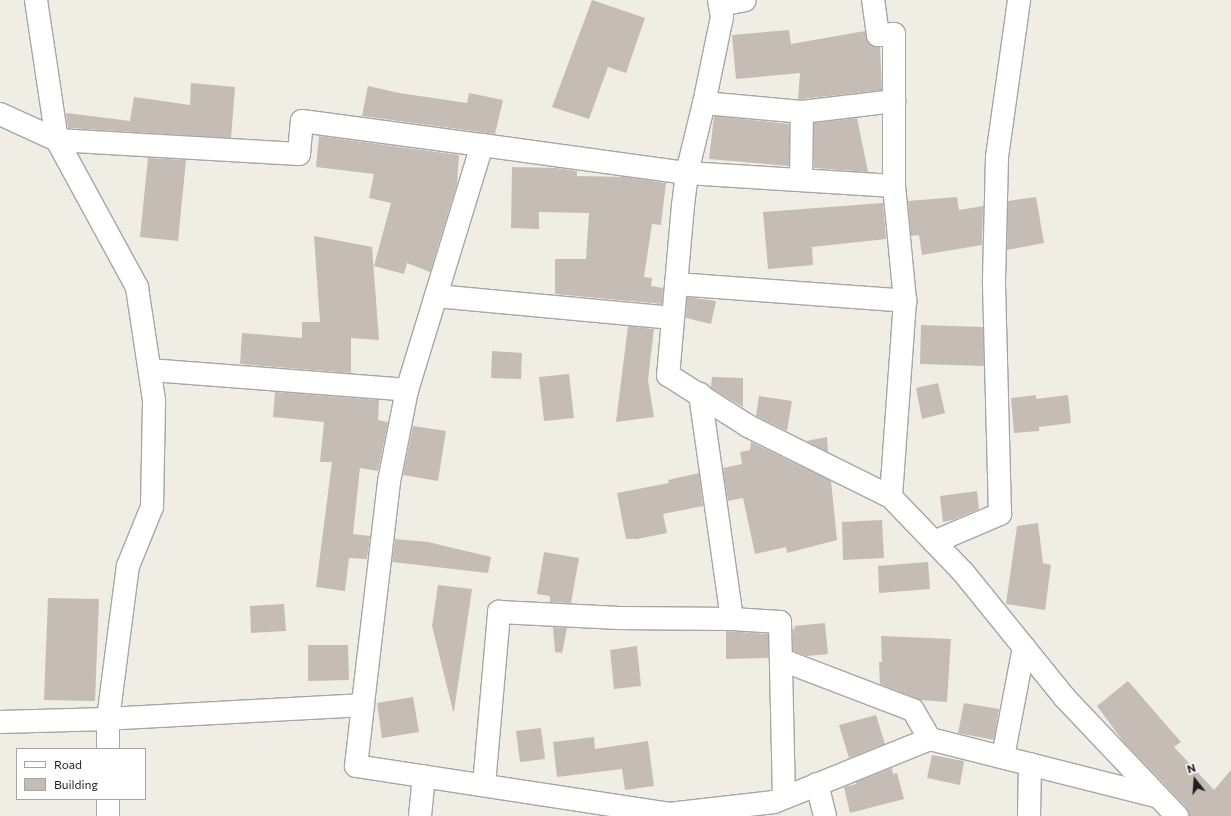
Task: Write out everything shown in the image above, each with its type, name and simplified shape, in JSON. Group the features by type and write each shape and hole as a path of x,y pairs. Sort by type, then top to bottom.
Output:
{"street":[{"path":"36,0 57,140 137,287 154,400 152,507 128,566 108,719 108,748"},
{"path":"745,0 720,2 722,17 688,173 683,205 668,375 748,426 891,497 963,572 1065,698 1177,816"},
{"path":"873,0 878,35 894,34 894,186 905,301 891,497"},
{"path":"934,542 1000,514 994,280 997,157 1019,0"},
{"path":"704,103 802,112 894,101"},
{"path":"801,180 802,112"},
{"path":"0,114 57,140 299,154 302,121 688,173 894,186"},
{"path":"482,145 407,390 389,482 356,766 669,814 774,802 930,738 1159,797"},
{"path":"676,284 905,301"},
{"path":"436,296 673,318"},
{"path":"150,370 407,390"},
{"path":"700,394 732,619"},
{"path":"484,785 499,612 619,618 732,619 780,622 784,798"},
{"path":"1002,757 1024,647"},
{"path":"782,660 913,710 930,738"},
{"path":"0,722 108,719 363,705"},
{"path":"1029,816 1030,764"},
{"path":"420,816 424,776"},
{"path":"817,784 825,816"},
{"path":"108,800 108,816"}],"building":[{"path":"592,0 645,18 626,73 608,67 589,119 552,107"},
{"path":"789,30 791,44 865,31 868,43 873,46 880,47 882,90 798,99 800,73 736,79 732,35"},
{"path":"191,83 235,87 231,138 68,128 66,113 130,121 134,97 190,105"},
{"path":"368,86 399,93 467,103 469,93 503,100 495,134 362,116"},
{"path":"714,116 789,124 789,166 709,159"},
{"path":"857,118 868,172 814,168 814,123"},
{"path":"319,136 459,155 457,184 430,272 407,263 404,274 374,266 391,203 369,198 374,174 316,167"},
{"path":"148,158 186,160 178,241 140,237"},
{"path":"512,167 556,168 577,171 577,176 625,177 666,183 661,225 652,224 644,277 652,278 651,286 663,288 662,304 555,294 555,259 586,259 589,213 539,212 539,229 511,228"},
{"path":"957,197 959,210 983,206 982,245 922,255 919,235 911,236 908,201"},
{"path":"1036,197 1044,243 1007,250 1008,201"},
{"path":"883,203 886,239 812,247 813,265 768,269 763,212"},
{"path":"314,236 372,247 379,340 351,338 351,373 240,364 242,333 302,338 302,322 320,322"},
{"path":"687,297 716,301 711,324 686,318"},
{"path":"921,325 983,327 984,366 920,364"},
{"path":"628,326 654,329 648,380 654,417 616,422"},
{"path":"492,351 522,353 521,379 491,378"},
{"path":"569,374 574,418 544,421 539,377"},
{"path":"712,377 743,378 743,407 711,388"},
{"path":"938,383 945,413 922,419 916,388"},
{"path":"275,392 379,400 378,420 388,422 378,471 360,468 353,534 370,536 367,559 349,558 345,591 316,587 332,462 320,462 324,422 273,417"},
{"path":"1036,395 1036,399 1068,395 1071,423 1039,427 1039,431 1014,433 1011,398"},
{"path":"759,396 792,401 787,431 756,416"},
{"path":"413,426 446,431 438,481 403,475"},
{"path":"827,437 828,452 806,441"},
{"path":"751,442 831,481 837,540 787,553 786,547 755,554 743,498 728,501 723,468 742,464 740,452 750,450"},
{"path":"699,473 703,506 663,514 667,533 637,539 626,539 617,493 669,483 668,480"},
{"path":"977,491 979,509 953,520 943,522 940,496"},
{"path":"882,520 884,558 843,560 842,522"},
{"path":"1038,523 1043,563 1051,565 1045,610 1006,604 1017,526"},
{"path":"395,539 428,542 491,557 488,573 392,562"},
{"path":"544,552 579,558 571,603 550,602 550,596 537,594"},
{"path":"928,562 930,589 879,593 878,566"},
{"path":"438,585 472,589 454,711 432,626"},
{"path":"48,598 99,599 95,701 44,700"},
{"path":"284,604 286,631 251,633 250,606"},
{"path":"825,623 828,654 807,656 793,651 794,626"},
{"path":"553,627 567,628 562,653 555,652"},
{"path":"726,631 768,634 768,658 726,659"},
{"path":"881,636 951,639 947,702 920,700 880,684 879,662 882,662"},
{"path":"308,645 348,645 349,680 308,681"},
{"path":"637,646 641,686 614,689 610,650"},
{"path":"1128,681 1181,742 1174,747 1214,790 1231,770 1231,816 1189,816 1186,807 1123,741 1097,706"},
{"path":"413,697 419,732 382,738 377,703"},
{"path":"964,703 999,709 994,740 958,733"},
{"path":"876,715 885,744 849,758 839,725"},
{"path":"541,728 545,759 520,762 516,731"},
{"path":"594,737 595,749 648,741 654,786 625,790 622,769 557,777 553,742"},
{"path":"932,755 964,761 960,785 927,778"},
{"path":"892,768 893,774 897,773 904,799 850,813 844,787 856,784 856,782"}]}
